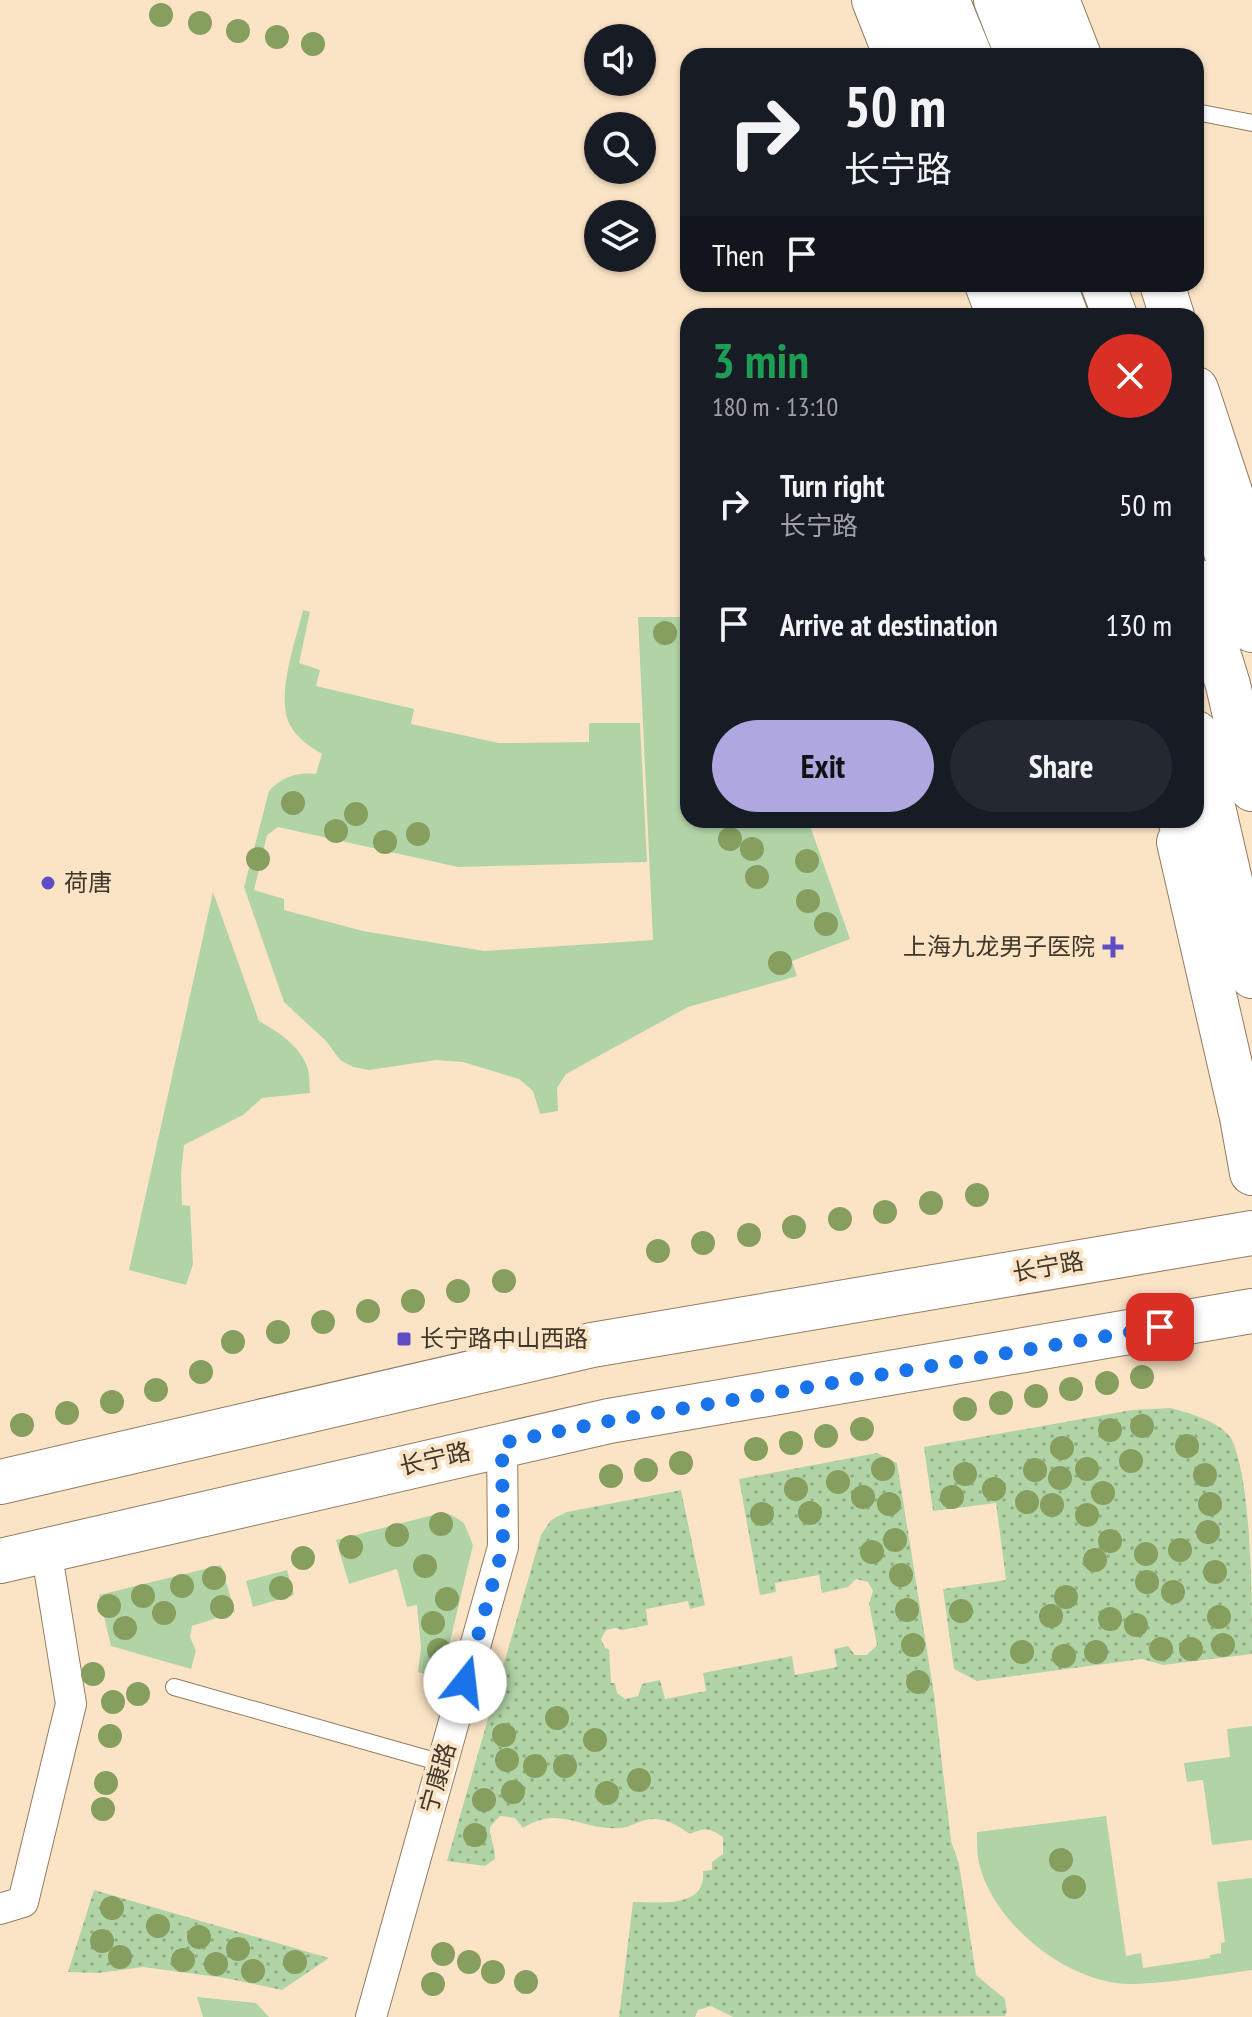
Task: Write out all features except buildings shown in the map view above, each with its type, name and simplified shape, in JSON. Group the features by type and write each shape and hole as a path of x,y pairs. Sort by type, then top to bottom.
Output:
{"main road":[{"path":"874,0 893,48"},
{"path":"906,0 927,48"},
{"path":"947,0 967,48"},
{"path":"996,0 1015,48"},
{"path":"1028,0 1048,48"},
{"path":"1057,0 1076,48"},
{"path":"1204,413 1232,498 1252,598"},
{"path":"1204,486 1252,630"},
{"path":"1204,607 1228,685 1252,789"},
{"path":"1204,768 1252,978"},
{"path":"1176,828 1252,1173"},
{"path":"1184,828 1252,978"},
{"name":"长宁路","path":"0,1482 592,1345 1252,1233"},
{"name":"长宁路","path":"0,1561 502,1443 609,1421 1252,1311"}],"street":[{"name":"宁康路","path":"371,2017 503,1547 502,1443"},
{"path":"0,1909 23,1902 71,1704 46,1549"}],"lane":[{"path":"1204,114 1252,123"},
{"path":"174,1687 442,1763"}],"green space":[{"path":"303,610 310,612 299,663 320,670 316,686 414,709 411,724 499,743 589,742 589,723 640,723 647,862 458,867 278,827 267,835 254,890 284,899 284,910 363,931 484,951 653,940 638,617 680,617 680,828 811,828 850,939 792,961 797,976 688,1007 566,1074 557,1088 558,1111 540,1114 533,1091 519,1079 463,1062 436,1060 369,1070 353,1067 340,1060 326,1041 284,1002 244,887 269,791 291,776 316,774 322,754 308,745 290,725 285,699 288,668"},
{"path":"213,892 259,1021 299,1052 308,1069 310,1093 262,1098 243,1115 184,1145 182,1205 190,1206 193,1264 186,1285 129,1270"},
{"path":"1171,1408 1203,1418 1219,1427 1231,1438 1238,1457 1247,1511 1252,1654 1163,1665 1142,1659 977,1681 954,1669 943,1589 1006,1580 996,1503 933,1511 924,1447 1132,1410"},
{"path":"877,1453 897,1463 934,1694 951,1841 959,1864 976,1975 1005,1999 1005,2016 733,2017 711,2006 698,2010 695,2017 619,2017 633,1902 667,1902 689,1898 702,1883 703,1871 712,1870 712,1862 723,1854 723,1837 707,1830 690,1834 670,1822 656,1819 620,1828 606,1828 548,1818 523,1828 515,1818 500,1816 490,1827 495,1859 485,1866 447,1861 541,1535 551,1520 567,1512 681,1490 705,1605 690,1609 688,1601 646,1609 648,1625 606,1630 601,1639 605,1648 609,1649 611,1683 615,1683 617,1693 625,1699 638,1696 642,1684 660,1680 665,1699 706,1691 703,1673 792,1656 795,1675 837,1667 834,1649 848,1646 855,1655 867,1655 877,1645 869,1603 873,1591 868,1582 856,1579 848,1587 822,1593 819,1575 775,1583 776,1592 760,1595 739,1479"},
{"path":"441,1513 452,1515 464,1523 473,1545 441,1679 418,1672 421,1648 417,1605 407,1607 397,1569 349,1584 336,1540"},
{"path":"221,1565 235,1612 192,1626 190,1637 196,1651 191,1669 111,1646 99,1595"},
{"path":"287,1570 294,1595 253,1607 246,1581"},
{"path":"1252,1726 1252,1840 1212,1845 1203,1780 1187,1782 1184,1763 1230,1757 1227,1729"},
{"path":"1106,1816 1126,1956 1141,1953 1143,1968 1210,1958 1210,1955 1221,1953 1221,1943 1225,1942 1217,1882 1252,1878 1252,1970 1164,1982 1111,1982 1086,1975 1062,1963 1018,1929 987,1886 978,1859 977,1832"},
{"path":"94,1890 329,1958 282,1990 225,1978 143,1967 98,1973 68,1972"},
{"path":"197,1997 256,2003 269,2017 203,2017"}],"place":[{"name":"荷唐","path":"48,883"},
{"name":"上海九龙男子医院","path":"1113,947"},
{"name":"长宁路中山西路","path":"404,1339"}],"route":[{"path":"465,1682 503,1547 502,1443 609,1421 1160,1327"}]}
